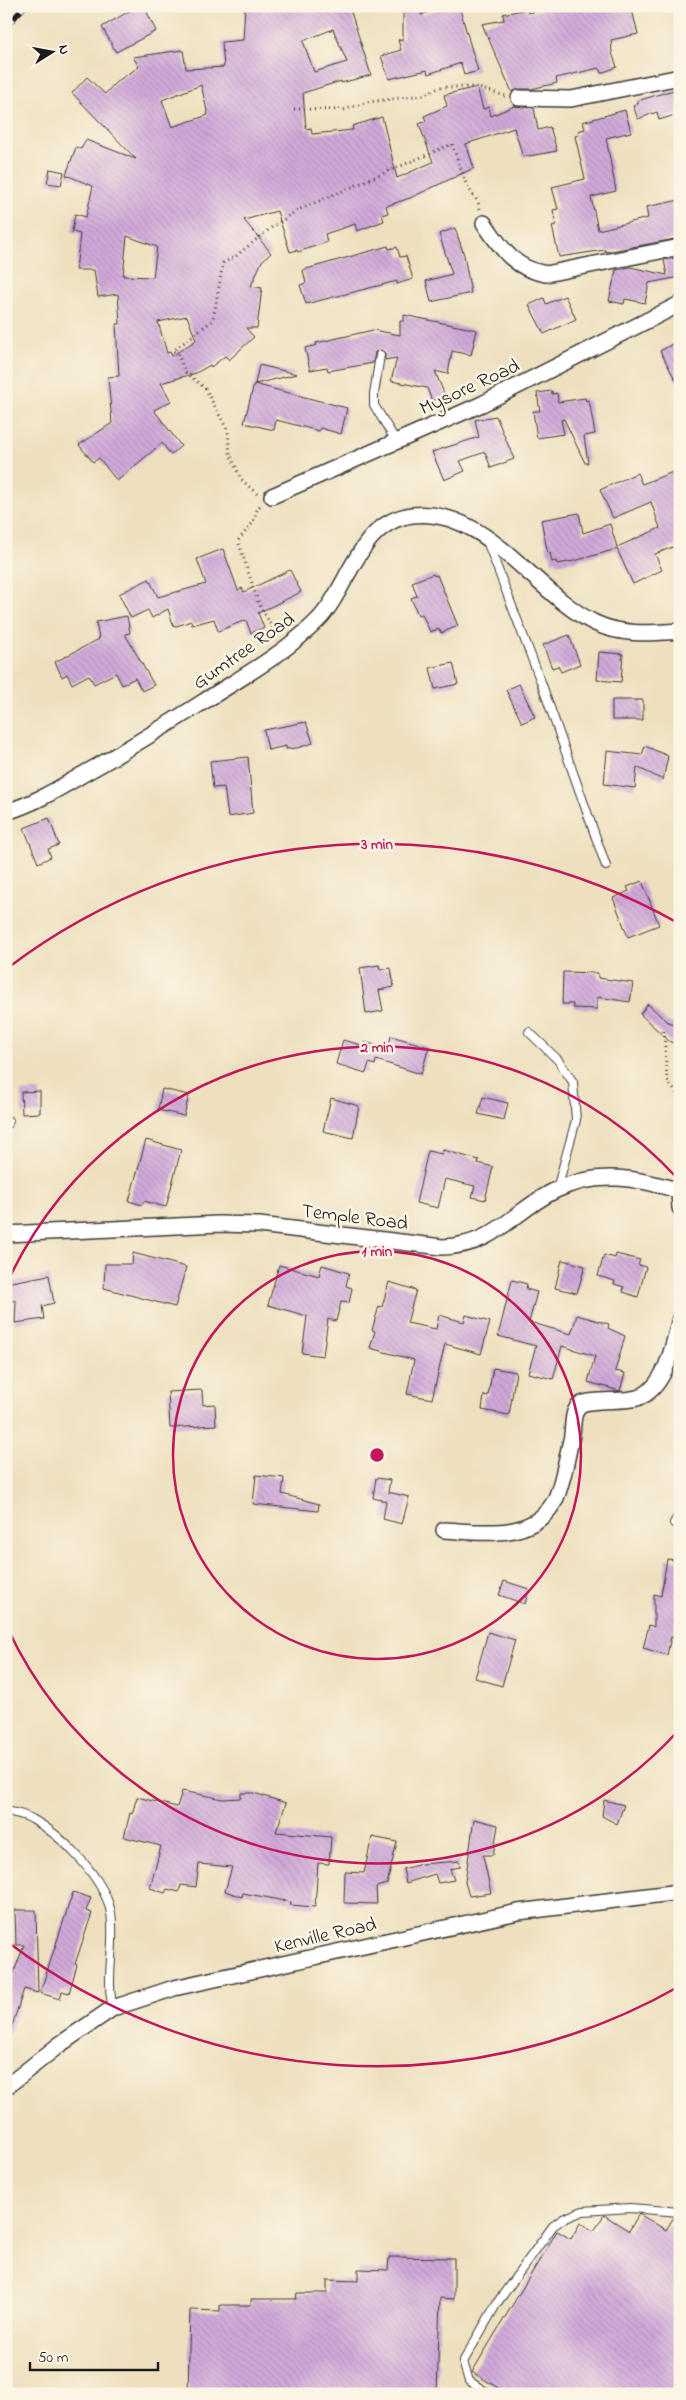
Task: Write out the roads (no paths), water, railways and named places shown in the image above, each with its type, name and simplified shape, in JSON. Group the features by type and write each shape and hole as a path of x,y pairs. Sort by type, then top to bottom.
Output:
{"street":[{"path":"518,98 571,99 680,77"},
{"path":"484,223 510,259 532,272 546,274 680,247"},
{"name":"Mysore Road","path":"272,496 482,404 680,304"},
{"name":"Gumtree Road","path":"6,812 41,799 143,741 287,648 318,620 328,607 371,538 396,519 413,515 440,517 465,526 485,537 594,623 635,634 680,631"},
{"name":"Temple Road","path":"6,1234 219,1224 259,1225 442,1247 456,1247 480,1241 557,1190 604,1177 640,1179 679,1191"},
{"path":"679,1191 680,1208"},
{"path":"444,1530 504,1531 521,1529 542,1518 555,1501 573,1433 575,1412 580,1405 636,1398 646,1394 655,1385 672,1354 680,1318"},
{"name":"Kenville Road","path":"6,2087 59,2045 113,2008 174,1988 469,1921 518,1912 680,1892"}],"lane":[{"path":"380,356 374,405 396,441"},
{"path":"485,537 541,682 606,866"},
{"path":"529,1032 558,1060 573,1082 576,1120 557,1190"},
{"path":"674,1523 680,1513"},
{"path":"6,1811 29,1817 46,1827 87,1867 103,1890 111,1914 110,1995 113,2008"},
{"path":"489,2394 469,2381 463,2362 497,2303 553,2226 573,2214 583,2211 630,2208 680,2212"}],"railway":[{"path":"6,14 13,6"},
{"path":"6,27 25,6"}]}
